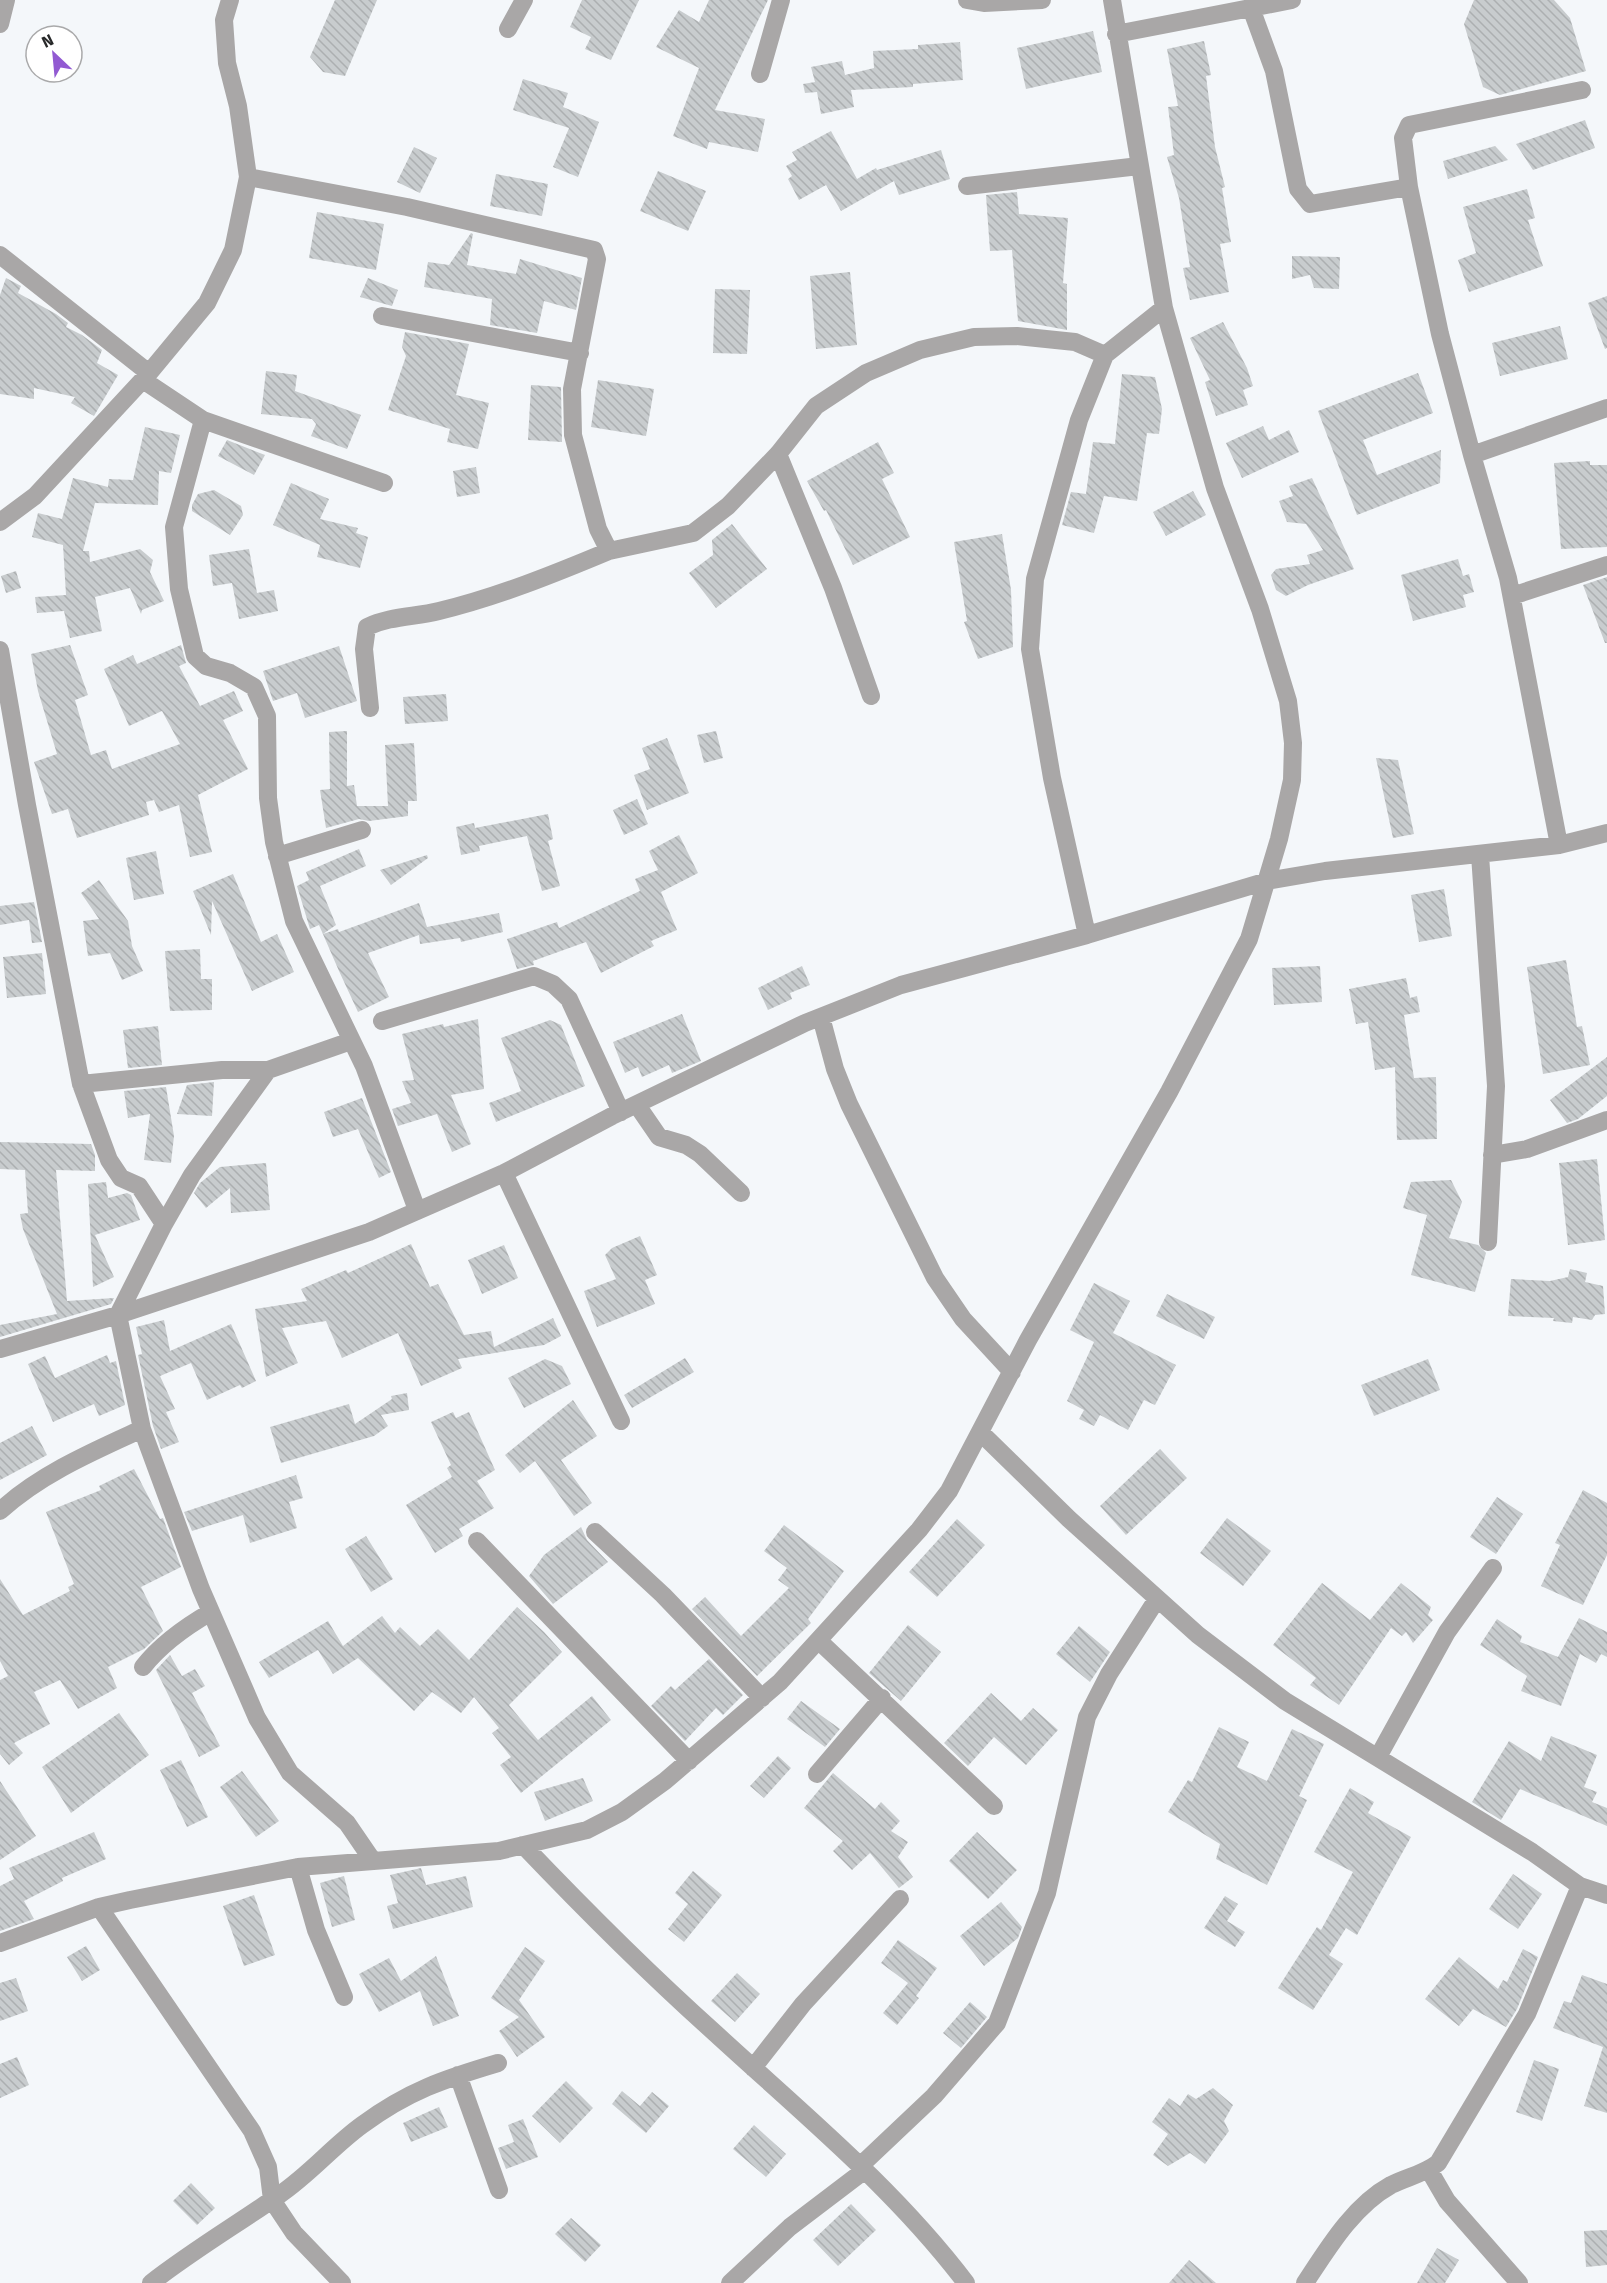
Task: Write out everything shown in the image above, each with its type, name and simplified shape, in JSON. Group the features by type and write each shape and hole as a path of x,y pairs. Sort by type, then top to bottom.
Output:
{"street":[{"path":"0,24 6,0"},
{"path":"0,522 35,496 146,376 207,303 233,250 248,177 238,106 227,63 224,20 230,0"},
{"path":"508,28 524,0"},
{"path":"760,74 781,0"},
{"path":"967,0 984,3 1042,0"},
{"path":"0,1943 99,1907 298,1867 499,1851 596,1825 622,1812 689,1761 762,1698 819,1641 919,1530 949,1491 1244,950 1280,839 1292,780 1293,743 1288,701 1260,609 1215,488 1164,308 1112,0"},
{"path":"1116,34 1292,0"},
{"path":"1251,8 1274,72 1298,189 1310,204 1409,186"},
{"path":"1559,845 1512,597 1440,334 1409,186 1403,138 1409,125 1582,90"},
{"path":"967,186 1139,165"},
{"path":"248,177 407,207 594,250 597,259 573,389 573,435 598,529 609,551"},
{"path":"0,255 146,376 203,420 384,483"},
{"path":"1087,935 1050,767 1030,649 1035,579 1079,420 1105,355 1164,308"},
{"path":"382,316 580,353"},
{"path":"370,708 364,649 367,627 380,620 449,608 559,572 609,551 693,533 728,506 778,454 816,406 866,373 920,350 974,337 1017,336 1075,342 1105,355"},
{"path":"1472,455 1607,408"},
{"path":"203,420 174,527 179,589 195,656 206,666 230,673 254,687 267,716 268,798 277,856 294,921 364,1066 417,1210"},
{"path":"778,454 833,588 872,696"},
{"path":"1512,597 1607,565"},
{"path":"0,650 27,805 81,1084 109,1160 121,1178 139,1186 164,1224"},
{"path":"277,856 362,830"},
{"path":"0,1349 118,1315 359,1236 504,1173 629,1108 821,1017 901,985 1087,935 1267,881 1325,871 1559,845 1607,834"},
{"path":"1480,855 1496,1086 1488,1242"},
{"path":"382,1020 534,976 553,984 568,999 629,1108 659,1137 686,1145 700,1154 741,1193"},
{"path":"821,1017 835,1069 849,1104 935,1278 963,1319 1012,1372"},
{"path":"81,1084 222,1070 268,1070 351,1041"},
{"path":"268,1070 192,1175 164,1224 118,1315 142,1429 211,1612 257,1718 290,1773 347,1823 373,1861"},
{"path":"1492,1155 1527,1149 1607,1120"},
{"path":"504,1173 621,1421"},
{"path":"0,1510 12,1500 75,1461 142,1429"},
{"path":"980,1432 1069,1519 1157,1599 1198,1635 1285,1701 1532,1852 1580,1886 1607,1896"},
{"path":"595,1532 663,1595 762,1698"},
{"path":"477,1541 527,1596 689,1761"},
{"path":"1378,1757 1446,1632 1493,1568"},
{"path":"730,2283 790,2227 862,2168 933,2096 997,2023 1047,1893 1087,1717 1108,1674 1157,1599"},
{"path":"143,1667 153,1654 188,1625 211,1612"},
{"path":"819,1641 994,1806"},
{"path":"817,1774 882,1698"},
{"path":"523,1845 599,1925 862,2168 928,2234 956,2279"},
{"path":"298,1867 316,1930 344,1996"},
{"path":"1305,2283 1337,2234 1362,2208 1390,2186 1429,2170 1438,2163 1527,2014 1580,1886"},
{"path":"753,2068 803,2004 900,1899"},
{"path":"99,1907 252,2131 268,2167 272,2200 294,2233 342,2283"},
{"path":"151,2283 191,2252 272,2200 316,2167 360,2126 393,2103 433,2082 498,2063"},
{"path":"458,2075 499,2190"},
{"path":"1429,2170 1447,2201 1519,2283"}],"building":[{"path":"335,0 377,0 345,76 323,72 310,57"},
{"path":"582,0 639,0 611,60 585,49 591,37 570,27"},
{"path":"709,0 768,0 715,110 765,119 758,152 709,142 707,149 673,136 699,68 656,47 679,10 699,22"},
{"path":"1474,0 1554,0 1570,18 1586,71 1500,95 1483,87 1464,24"},
{"path":"1093,31 1102,72 1026,89 1017,48"},
{"path":"1204,41 1211,75 1206,76 1215,147 1225,187 1222,188 1231,242 1220,244 1229,292 1190,300 1183,268 1190,267 1179,198 1167,157 1174,155 1168,107 1178,106 1167,49"},
{"path":"960,42 963,80 913,84 913,87 851,90 854,107 821,114 817,92 805,93 803,84 815,82 811,67 842,61 845,75 874,68 873,51 918,49 918,45"},
{"path":"523,79 568,93 563,107 599,122 578,177 553,167 569,128 513,110"},
{"path":"1585,120 1595,148 1533,170 1516,144"},
{"path":"831,131 857,179 876,168 877,170 941,150 950,179 899,195 894,181 841,211 826,185 799,200 788,179 792,176 786,166 797,160 792,152"},
{"path":"1495,146 1508,160 1448,179 1443,161"},
{"path":"414,147 437,158 420,193 397,182"},
{"path":"658,171 706,191 688,231 640,211"},
{"path":"496,174 548,184 542,216 490,206"},
{"path":"1527,189 1535,218 1528,220 1543,266 1469,292 1458,260 1476,253 1463,207"},
{"path":"1017,192 1019,214 1068,218 1063,283 1067,284 1067,330 1018,321 1012,250 990,251 986,195"},
{"path":"317,212 384,224 376,270 309,258"},
{"path":"471,233 473,234 467,265 516,274 520,259 582,278 576,310 544,301 537,333 490,325 492,299 424,287 428,262 449,265"},
{"path":"1292,256 1340,257 1339,289 1314,288 1310,275 1292,279"},
{"path":"850,272 857,345 816,349 810,276"},
{"path":"6,278 21,286 18,293 56,314 68,323 66,327 82,335 102,350 97,363 118,375 94,416 71,403 75,397 34,388 34,399 0,394 0,295"},
{"path":"368,278 398,290 392,306 360,297"},
{"path":"715,289 750,290 747,354 713,353"},
{"path":"1607,296 1607,348 1605,349 1588,303"},
{"path":"1223,322 1247,368 1253,386 1243,390 1248,405 1216,416 1205,382 1210,380 1190,338"},
{"path":"1560,326 1568,359 1500,376 1492,343"},
{"path":"405,332 469,344 456,395 489,403 478,449 447,442 450,429 388,410 406,356 402,347"},
{"path":"266,371 297,375 295,391 361,415 347,449 311,436 316,424 312,419 261,414"},
{"path":"1418,373 1433,413 1363,440 1377,475 1441,450 1440,483 1357,515 1318,411"},
{"path":"1122,374 1155,377 1162,409 1159,434 1147,433 1137,501 1104,496 1094,533 1062,525 1071,492 1086,494 1093,442 1115,444"},
{"path":"598,380 654,389 646,436 591,427"},
{"path":"531,385 561,387 562,442 528,440"},
{"path":"1263,426 1269,440 1289,430 1299,452 1242,478 1226,443"},
{"path":"145,427 180,435 171,473 159,471 158,505 95,503 83,551 89,551 90,562 140,549 153,560 150,572 164,601 142,610 141,614 130,588 95,597 102,631 70,638 64,611 37,613 35,597 66,595 63,545 32,537 38,513 62,519 73,478 108,487 109,479 133,480"},
{"path":"227,440 265,455 254,475 218,456"},
{"path":"878,442 894,473 882,479 910,537 853,565 826,510 824,511 807,481"},
{"path":"1590,461 1590,465 1607,465 1607,547 1561,549 1554,463"},
{"path":"476,467 480,493 457,497 453,471"},
{"path":"1312,478 1354,569 1308,585 1286,596 1276,590 1271,575 1276,569 1310,564 1307,555 1323,550 1306,524 1287,522 1279,501 1293,496 1289,486"},
{"path":"291,483 329,499 320,519 358,528 356,533 368,537 360,568 317,557 320,545 273,525"},
{"path":"214,490 241,506 243,515 230,535 192,511 192,505 198,494"},
{"path":"1193,491 1206,515 1166,536 1153,512"},
{"path":"732,524 767,569 716,608 689,573 713,555 712,540"},
{"path":"1002,534 1011,590 1013,647 978,659 964,622 967,621 954,542"},
{"path":"249,549 257,593 274,590 278,611 239,619 232,583 213,586 209,555"},
{"path":"1458,559 1463,576 1469,574 1474,592 1463,595 1466,607 1413,621 1401,575"},
{"path":"16,571 21,588 6,593 1,576"},
{"path":"1607,577 1607,643 1605,643 1583,585"},
{"path":"70,645 88,695 75,700 91,755 106,750 112,769 180,744 162,711 129,726 104,669 133,655 137,664 181,645 186,663 179,666 200,706 234,691 243,711 223,720 248,769 198,795 212,852 190,857 179,805 159,812 154,800 146,802 149,815 77,838 68,809 52,814 34,762 57,754 38,691 31,654"},
{"path":"339,646 357,701 305,718 297,693 273,701 263,671"},
{"path":"446,694 448,721 405,724 403,697"},
{"path":"347,731 347,786 354,785 357,806 388,806 385,745 414,743 417,801 408,801 408,816 369,821 359,819 326,828 320,790 330,789 329,732"},
{"path":"716,731 723,758 704,763 697,735"},
{"path":"667,738 689,793 647,810 634,775 650,769 642,748"},
{"path":"1376,758 1398,760 1414,834 1393,838"},
{"path":"637,799 648,824 624,835 613,810"},
{"path":"548,814 553,839 548,841 560,886 542,891 527,836 479,846 480,851 461,855 456,827 474,823 475,828"},
{"path":"679,835 698,873 661,892 677,930 651,941 654,946 601,973 586,942 533,961 534,965 517,969 507,939 557,922 559,928 640,891 635,879 658,870 649,851"},
{"path":"359,849 366,866 320,886 336,925 323,934 338,929 339,932 419,903 427,927 499,913 503,932 461,942 460,938 420,944 419,935 368,953 389,997 358,1012 339,971 319,925 310,929 297,886 309,880 306,872"},
{"path":"156,851 164,894 134,900 126,858"},
{"path":"427,855 428,858 391,885 380,870"},
{"path":"233,874 261,942 277,934 294,972 252,991 212,901 211,935 193,891"},
{"path":"99,880 128,921 132,946 143,971 122,980 110,953 88,956 83,921 99,919 81,893"},
{"path":"1444,889 1452,936 1419,942 1411,895"},
{"path":"34,902 42,942 32,943 29,920 0,925 0,906"},
{"path":"200,949 201,979 212,979 212,1010 170,1011 165,951"},
{"path":"42,953 46,994 7,998 3,957"},
{"path":"1566,960 1577,1027 1582,1026 1590,1065 1543,1074 1527,967"},
{"path":"802,966 810,985 790,993 792,999 768,1010 758,988"},
{"path":"1320,966 1322,1002 1274,1005 1272,968"},
{"path":"1406,978 1410,998 1417,996 1420,1012 1404,1015 1414,1078 1436,1077 1437,1139 1397,1140 1395,1067 1375,1070 1368,1022 1356,1024 1349,989"},
{"path":"682,1014 701,1061 672,1073 669,1065 642,1077 638,1067 625,1073 613,1042"},
{"path":"478,1019 484,1089 451,1095 471,1144 452,1152 437,1114 398,1126 392,1109 411,1103 402,1081 414,1080 402,1034 443,1024 444,1027"},
{"path":"550,1020 561,1025 585,1086 496,1122 489,1103 521,1091 501,1038"},
{"path":"158,1026 162,1065 128,1068 123,1030"},
{"path":"1607,1057 1607,1096 1578,1119 1567,1123 1550,1100"},
{"path":"214,1082 212,1116 177,1114 187,1085"},
{"path":"166,1087 174,1136 171,1163 144,1160 150,1114 128,1118 124,1091"},
{"path":"362,1098 391,1172 379,1178 358,1129 333,1137 324,1112"},
{"path":"0,1142 91,1144 95,1155 95,1171 56,1170 67,1301 114,1298 111,1304 0,1337 0,1325 57,1314 23,1229 20,1214 28,1213 25,1170 0,1169"},
{"path":"1597,1159 1605,1240 1568,1245 1559,1163"},
{"path":"266,1163 270,1210 231,1213 230,1188 206,1208 194,1193 200,1183 220,1167"},
{"path":"1451,1180 1462,1202 1449,1238 1478,1245 1486,1253 1475,1292 1411,1275 1427,1215 1403,1208 1411,1182"},
{"path":"106,1182 108,1198 127,1193 131,1195 140,1220 95,1235 114,1277 93,1287 88,1184"},
{"path":"640,1236 657,1275 645,1280 655,1304 597,1327 584,1291 616,1279 605,1255 612,1248"},
{"path":"411,1244 430,1287 438,1284 464,1335 491,1331 494,1347 553,1318 561,1336 544,1345 458,1359 462,1368 421,1386 398,1333 342,1358 326,1321 282,1328 298,1363 266,1377 255,1309 307,1301 301,1289 346,1270 348,1273"},
{"path":"504,1245 518,1278 482,1294 468,1260"},
{"path":"1570,1269 1587,1273 1585,1282 1603,1286 1605,1314 1595,1315 1592,1320 1573,1317 1572,1323 1553,1321 1554,1318 1508,1316 1511,1279 1550,1281 1568,1277"},
{"path":"1094,1283 1130,1301 1113,1333 1176,1365 1155,1405 1144,1400 1128,1430 1100,1415 1094,1426 1079,1419 1084,1410 1067,1401 1094,1342 1070,1330"},
{"path":"1167,1294 1215,1317 1204,1339 1156,1316"},
{"path":"164,1320 170,1351 231,1324 256,1381 242,1388 240,1385 207,1400 191,1363 160,1376 175,1409 166,1412 179,1442 161,1449 153,1426 138,1355 142,1354 136,1327"},
{"path":"107,1355 110,1363 116,1361 125,1405 99,1416 94,1404 53,1422 28,1364 45,1356 55,1378"},
{"path":"685,1358 694,1372 632,1408 624,1395"},
{"path":"545,1359 562,1366 571,1384 524,1408 508,1378"},
{"path":"1428,1359 1440,1390 1374,1416 1361,1385"},
{"path":"407,1393 409,1410 381,1415 388,1426 374,1436 281,1463 270,1427 349,1404 355,1424 392,1399 391,1396"},
{"path":"573,1400 597,1436 561,1460 592,1503 574,1516 535,1461 520,1473 505,1455"},
{"path":"453,1412 456,1418 469,1412 495,1470 477,1481 494,1508 459,1529 463,1536 435,1553 406,1505 452,1477 447,1468 451,1465 431,1422"},
{"path":"32,1426 47,1455 0,1480 0,1443"},
{"path":"1160,1449 1187,1478 1126,1535 1100,1506"},
{"path":"134,1469 160,1519 163,1518 181,1567 141,1587 163,1631 144,1649 108,1667 117,1688 78,1709 60,1680 34,1692 50,1724 14,1743 23,1753 9,1765 0,1754 0,1680 8,1676 0,1661 0,1579 23,1615 70,1591 68,1587 74,1584 46,1512 101,1490 99,1486"},
{"path":"296,1475 303,1498 289,1502 297,1528 250,1543 243,1515 192,1531 184,1512"},
{"path":"1583,1490 1607,1503 1607,1555 1583,1605 1541,1586 1560,1545 1555,1543"},
{"path":"1497,1497 1523,1514 1496,1554 1470,1537"},
{"path":"1227,1518 1271,1551 1243,1586 1200,1553"},
{"path":"957,1519 985,1545 937,1597 909,1572"},
{"path":"784,1525 844,1571 808,1619 811,1623 757,1676 692,1609 705,1597 741,1636 789,1588 778,1580 787,1568 764,1551"},
{"path":"581,1527 587,1540 608,1562 553,1604 529,1576 544,1555"},
{"path":"366,1536 393,1579 371,1592 345,1549"},
{"path":"1322,1583 1370,1620 1401,1583 1431,1607 1428,1615 1433,1620 1413,1643 1406,1632 1402,1636 1391,1628 1339,1705 1310,1685 1316,1678 1273,1645"},
{"path":"517,1607 562,1652 509,1705 538,1740 592,1696 611,1720 521,1793 500,1765 511,1757 492,1733 499,1728 474,1697 461,1713 432,1692 414,1711 358,1658 333,1674 318,1650 269,1678 259,1662 328,1621 343,1646 382,1616 395,1633 400,1627 420,1646 438,1629 469,1660"},
{"path":"1579,1618 1607,1632 1607,1657 1601,1654 1596,1663 1580,1654 1561,1706 1521,1691 1527,1676 1480,1645 1497,1619 1522,1636 1520,1642 1558,1657"},
{"path":"908,1625 941,1652 901,1701 869,1673"},
{"path":"1079,1626 1110,1652 1090,1682 1056,1654"},
{"path":"170,1655 182,1676 195,1669 205,1686 192,1693 220,1746 199,1757 156,1670"},
{"path":"709,1659 743,1695 723,1715 716,1708 685,1741 651,1706 671,1686 675,1690"},
{"path":"991,1693 1021,1721 1033,1708 1058,1730 1026,1765 994,1737 968,1766 944,1743"},
{"path":"801,1701 840,1729 825,1747 787,1719"},
{"path":"119,1713 149,1755 71,1813 42,1767"},
{"path":"1219,1727 1249,1742 1237,1767 1267,1781 1292,1729 1324,1744 1299,1796 1307,1800 1267,1885 1216,1859 1220,1844 1168,1812 1188,1780 1192,1782"},
{"path":"1551,1736 1597,1755 1584,1787 1597,1792 1592,1802 1607,1808 1607,1826 1520,1789 1501,1820 1472,1802 1509,1741 1541,1761"},
{"path":"778,1756 791,1768 764,1798 750,1786"},
{"path":"181,1760 208,1817 187,1827 160,1770"},
{"path":"242,1771 279,1821 256,1837 220,1787"},
{"path":"833,1773 875,1809 881,1802 900,1821 891,1831 908,1842 898,1857 913,1877 899,1888 870,1853 852,1870 833,1851 843,1841 804,1808"},
{"path":"583,1778 593,1801 545,1821 534,1792"},
{"path":"0,1781 36,1836 0,1860"},
{"path":"1350,1788 1374,1802 1368,1813 1411,1837 1357,1935 1346,1928 1329,1955 1343,1964 1313,2010 1278,1988 1317,1927 1321,1930 1353,1872 1314,1852"},
{"path":"94,1832 106,1859 62,1878 63,1881 24,1901 34,1919 0,1931 0,1886 14,1879 9,1868"},
{"path":"977,1832 1017,1870 988,1899 949,1861"},
{"path":"421,1868 426,1885 466,1876 473,1907 393,1929 387,1906 398,1903 390,1875"},
{"path":"693,1871 722,1895 684,1942 668,1929 688,1904 675,1893"},
{"path":"1513,1874 1542,1894 1518,1929 1489,1909"},
{"path":"344,1876 355,1920 332,1927 320,1883"},
{"path":"254,1895 275,1955 244,1966 223,1906"},
{"path":"1225,1896 1238,1904 1227,1921 1245,1932 1235,1947 1204,1928"},
{"path":"1001,1902 1022,1927 1018,1938 984,1966 960,1936"},
{"path":"898,1940 937,1968 916,1996 919,1998 897,2025 883,2013 908,1983 881,1963"},
{"path":"86,1946 100,1970 82,1981 67,1957"},
{"path":"525,1947 545,1961 519,2000 545,2037 517,2057 499,2031 519,2017 491,1998"},
{"path":"1523,1949 1538,1957 1517,2009 1506,2027 1473,2009 1459,2026 1425,1999 1459,1957 1498,1989 1503,1980 1507,1982"},
{"path":"436,1956 459,2016 433,2026 420,1991 379,2012 359,1974 389,1958 401,1981"},
{"path":"737,1973 760,1994 735,2022 711,2001"},
{"path":"1582,1975 1607,1984 1607,2113 1584,2106 1603,2047 1553,2028 1564,2001 1571,2003"},
{"path":"16,1978 28,2011 0,2021 0,1983"},
{"path":"970,2002 987,2017 961,2048 943,2033"},
{"path":"17,2057 29,2085 0,2098 0,2064"},
{"path":"1534,2060 1559,2069 1542,2121 1516,2112"},
{"path":"566,2081 593,2108 560,2143 532,2116"},
{"path":"1213,2088 1233,2105 1224,2121 1229,2131 1205,2164 1190,2153 1168,2166 1153,2155 1168,2134 1152,2122 1169,2098 1180,2106 1188,2094 1196,2099"},
{"path":"622,2091 640,2106 652,2092 669,2106 646,2133 612,2104"},
{"path":"439,2107 448,2127 411,2142 403,2123"},
{"path":"523,2119 538,2157 506,2169 498,2148 514,2142 508,2125"},
{"path":"754,2125 786,2154 766,2177 733,2149"},
{"path":"191,2183 215,2208 197,2225 173,2201"},
{"path":"851,2204 876,2230 838,2266 813,2240"},
{"path":"571,2218 601,2245 585,2262 555,2234"},
{"path":"1607,2230 1607,2265 1586,2267 1584,2231"},
{"path":"1437,2248 1459,2260 1445,2283 1417,2283"},
{"path":"1189,2260 1216,2283 1169,2283"}]}
